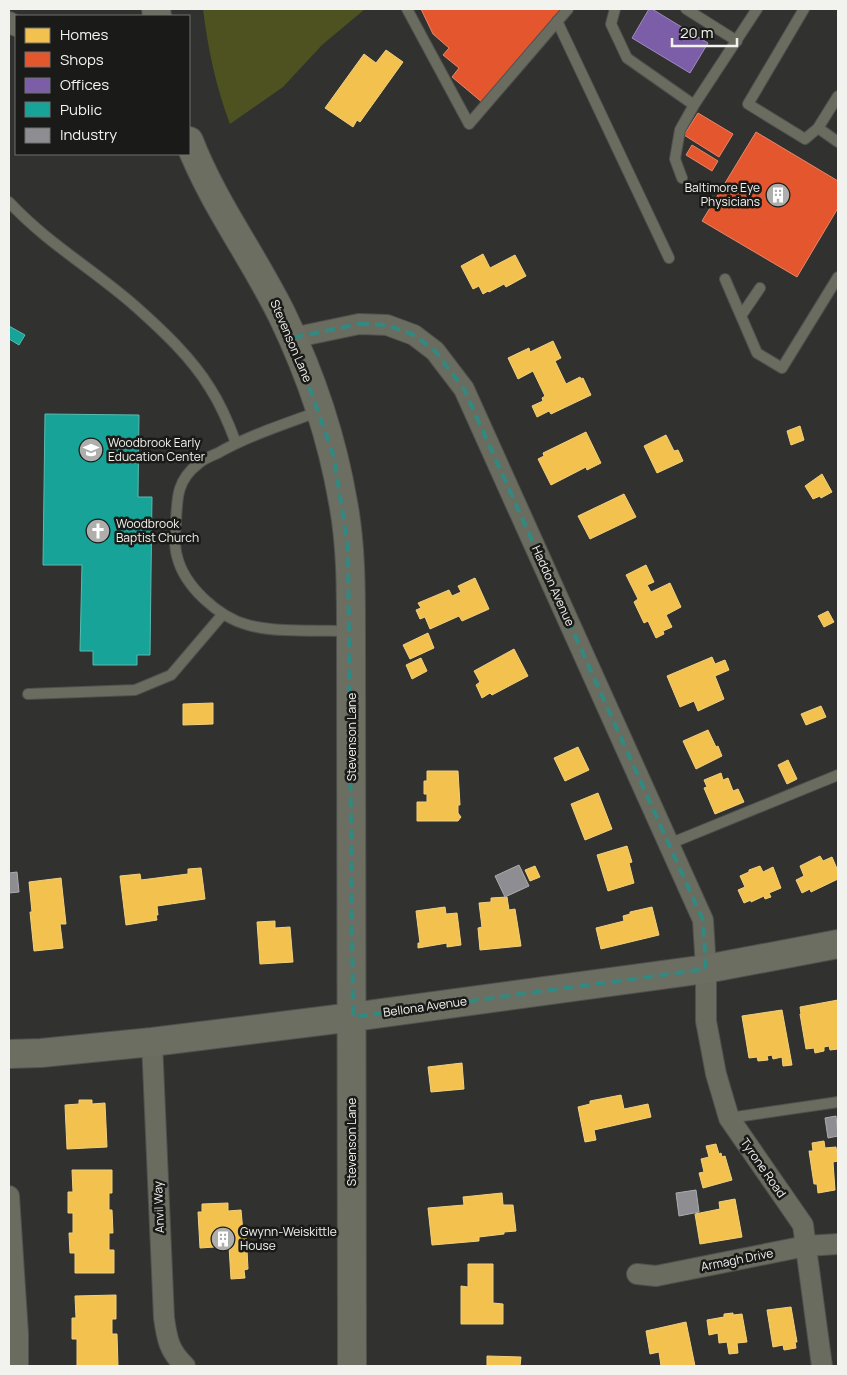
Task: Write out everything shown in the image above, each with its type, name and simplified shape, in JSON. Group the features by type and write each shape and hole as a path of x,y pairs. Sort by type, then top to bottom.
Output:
{"street":[{"name":"Stevenson Lane","path":"190,144 211,189 272,296 292,338 320,411 334,457 343,503 348,548 351,630 352,1366"},
{"name":"Haddon Avenue","path":"292,338 359,324 387,325 414,335 435,351 464,389 703,920 706,969"},
{"name":"Bellona Avenue","path":"9,1054 51,1052 152,1042 353,1017 706,969 838,944"},
{"name":"Tyrone Road","path":"706,969 706,1021 716,1074 729,1118 803,1225 822,1366"},
{"name":"Anvil Way","path":"152,1042 164,1318 168,1344 177,1359 185,1366"},
{"path":"9,1196 13,1335 18,1366"},
{"name":"Armagh Drive","path":"637,1274 656,1276 806,1246 838,1244"}],"lane":[{"path":"407,9 469,124 568,9"},
{"path":"615,9 611,24 627,58 694,105"},
{"path":"686,9 737,41"},
{"path":"682,178 675,159 680,130 694,105 757,9"},
{"path":"804,9 748,104 805,139 818,128 838,96"},
{"path":"557,21 669,258"},
{"path":"818,128 838,142"},
{"path":"9,202 40,232 135,306 162,331 190,361 210,387 224,413 236,443"},
{"path":"725,279 757,353 782,368 838,277"},
{"path":"741,316 760,288"},
{"path":"320,411 236,443 198,464 182,480 177,497 175,528 177,556 186,577 202,595 223,614 248,625 272,629 351,630"},
{"path":"28,694 135,690 171,675 223,614"},
{"path":"669,844 838,775"},
{"path":"729,1118 838,1102"}],"highlighted area":[{"path":"359,324 387,325 414,335 435,351 464,389 703,920 706,969 353,1017 348,548 334,457 292,338"}],"green space":[{"path":"203,9 365,9 322,45 283,87 230,124 213,68"}],"building: Homes":[{"path":"386,50 403,62 360,122 357,120 353,127 325,108 364,54 376,63"},
{"path":"483,254 490,268 515,255 526,276 506,287 504,284 483,294 479,286 473,289 461,266"},
{"path":"553,341 561,358 555,361 566,384 580,377 581,379 583,378 591,395 551,414 549,411 537,417 532,406 543,401 542,398 545,396 533,371 518,379 508,358 529,348 530,352"},
{"path":"800,426 804,440 791,445 787,431"},
{"path":"586,432 601,463 587,470 586,467 551,485 538,459 544,456 543,453"},
{"path":"666,435 674,451 678,450 683,461 657,473 644,446"},
{"path":"822,474 832,492 821,498 820,496 813,499 805,486"},
{"path":"624,494 636,517 590,539 578,516"},
{"path":"646,565 654,582 647,585 651,592 670,583 681,607 666,615 672,627 663,631 664,634 656,638 648,621 644,623 634,602 638,599 626,575"},
{"path":"475,578 489,609 462,621 459,616 430,629 425,617 420,619 416,610 421,608 418,603 449,590 452,596 461,592 458,586"},
{"path":"828,611 834,622 824,627 818,616"},
{"path":"428,633 434,648 410,659 403,645"},
{"path":"514,649 528,676 492,695 490,693 482,698 476,685 480,682 474,671"},
{"path":"712,657 715,664 725,660 729,670 715,676 724,699 698,711 694,701 680,707 667,676"},
{"path":"421,658 427,671 412,679 406,665"},
{"path":"213,703 213,724 183,725 183,704"},
{"path":"821,706 826,717 806,725 801,714"},
{"path":"708,730 722,756 696,769 683,741"},
{"path":"578,747 589,770 565,781 554,758"},
{"path":"788,760 797,779 787,784 778,765"},
{"path":"427,771 458,771 460,805 458,805 458,813 461,817 458,821 417,821 417,802 427,802 427,794 424,794 424,781 427,781"},
{"path":"721,773 723,780 728,778 733,791 738,789 744,802 715,814 704,788 707,787 704,780"},
{"path":"598,793 612,829 585,840 571,804"},
{"path":"627,846 632,862 629,863 634,883 608,891 597,855"},
{"path":"820,856 823,861 832,857 838,871 838,879 811,892 810,889 802,893 796,880 804,876 800,866"},
{"path":"535,866 540,877 530,881 525,870"},
{"path":"760,866 763,872 773,867 781,888 769,893 771,897 765,899 764,896 744,903 738,890 745,887 740,876"},
{"path":"201,868 205,899 157,906 157,920 126,925 120,876 140,874 141,880 188,874 188,869"},
{"path":"61,878 66,924 60,924 63,948 34,951 29,882"},
{"path":"507,897 509,910 515,909 521,946 480,950 478,928 482,927 479,903 491,902 491,898"},
{"path":"445,907 446,914 457,913 461,945 447,947 447,943 418,948 418,943 420,943 416,911"},
{"path":"652,907 659,935 601,949 596,928 624,921 623,916 630,914 630,912"},
{"path":"275,921 275,928 290,927 293,962 260,964 257,922"},
{"path":"838,1000 838,1049 830,1050 829,1046 824,1047 824,1051 815,1053 814,1048 806,1049 800,1007"},
{"path":"782,1010 792,1065 783,1066 782,1057 773,1059 772,1055 767,1056 768,1060 758,1061 757,1057 749,1058 742,1016"},
{"path":"462,1063 464,1089 431,1092 428,1067"},
{"path":"621,1095 624,1109 648,1104 651,1117 594,1130 596,1140 585,1142 578,1107 590,1104 590,1101"},
{"path":"79,1100 92,1100 92,1104 105,1103 107,1147 67,1149 65,1105 79,1104"},
{"path":"824,1141 825,1148 836,1147 838,1161 833,1162 835,1190 818,1193 817,1184 814,1184 809,1151 813,1151 812,1143"},
{"path":"716,1144 719,1154 721,1153 722,1157 725,1156 732,1180 703,1188 699,1173 704,1172 701,1159 709,1157 706,1146"},
{"path":"72,1170 112,1170 112,1193 109,1193 109,1210 112,1210 113,1233 109,1233 109,1250 114,1250 114,1273 75,1273 75,1253 70,1253 69,1233 73,1233 73,1213 68,1213 68,1192 73,1192"},
{"path":"502,1193 503,1205 513,1205 516,1231 479,1237 479,1241 432,1245 428,1208 464,1205 463,1197"},
{"path":"735,1199 742,1237 700,1244 695,1214 720,1209 719,1202"},
{"name":"Gwynn-Weiskittle House","path":"228,1203 228,1211 241,1210 243,1232 246,1231 248,1269 244,1270 245,1278 231,1279 229,1246 200,1248 198,1212 202,1212 202,1204"},
{"path":"468,1264 493,1264 493,1303 503,1304 503,1324 461,1324 461,1286 468,1287"},
{"path":"116,1295 116,1319 112,1319 112,1334 117,1334 118,1366 77,1366 77,1339 72,1339 72,1318 76,1318 75,1296"},
{"path":"791,1307 797,1342 795,1342 796,1348 784,1350 783,1345 773,1347 767,1310"},
{"path":"733,1313 733,1315 742,1314 747,1342 737,1343 738,1353 729,1354 727,1342 719,1343 718,1333 709,1335 707,1320 724,1317 724,1314"},
{"path":"686,1322 695,1366 661,1366 659,1352 650,1354 646,1331"},
{"path":"487,1356 521,1357 520,1366 487,1366"}],"building: Shops":[{"path":"421,9 562,9 483,103 452,77 459,68 443,55 449,48 433,34"},
{"path":"698,113 733,134 719,157 684,135"},
{"name":"Baltimore Eye Physicians","path":"756,132 838,181 838,208 797,277 702,221"},
{"path":"692,145 718,161 712,171 686,155"}],"building: Offices":[{"path":"649,9 708,43 690,73 632,38"}],"building: Public":[{"path":"9,326 25,335 19,345 9,339"},
{"name":"Woodbrook Baptist Church","path":"45,414 139,415 138,497 152,497 150,655 137,655 137,665 93,665 93,651 80,651 82,565 43,565"}],"building: Industry":[{"path":"519,865 529,886 505,897 495,876"},
{"path":"17,872 19,892 9,893 9,873"},
{"path":"836,1116 838,1136 828,1138 825,1118"},
{"path":"696,1190 699,1212 679,1216 676,1193"}],"place":[{"name":"Baltimore Eye Physicians","path":"778,195"},
{"name":"Woodbrook Early Education Center","path":"91,450"},
{"name":"Woodbrook Baptist Church","path":"98,531"},
{"name":"Gwynn-Weiskittle House","path":"223,1239"}]}
